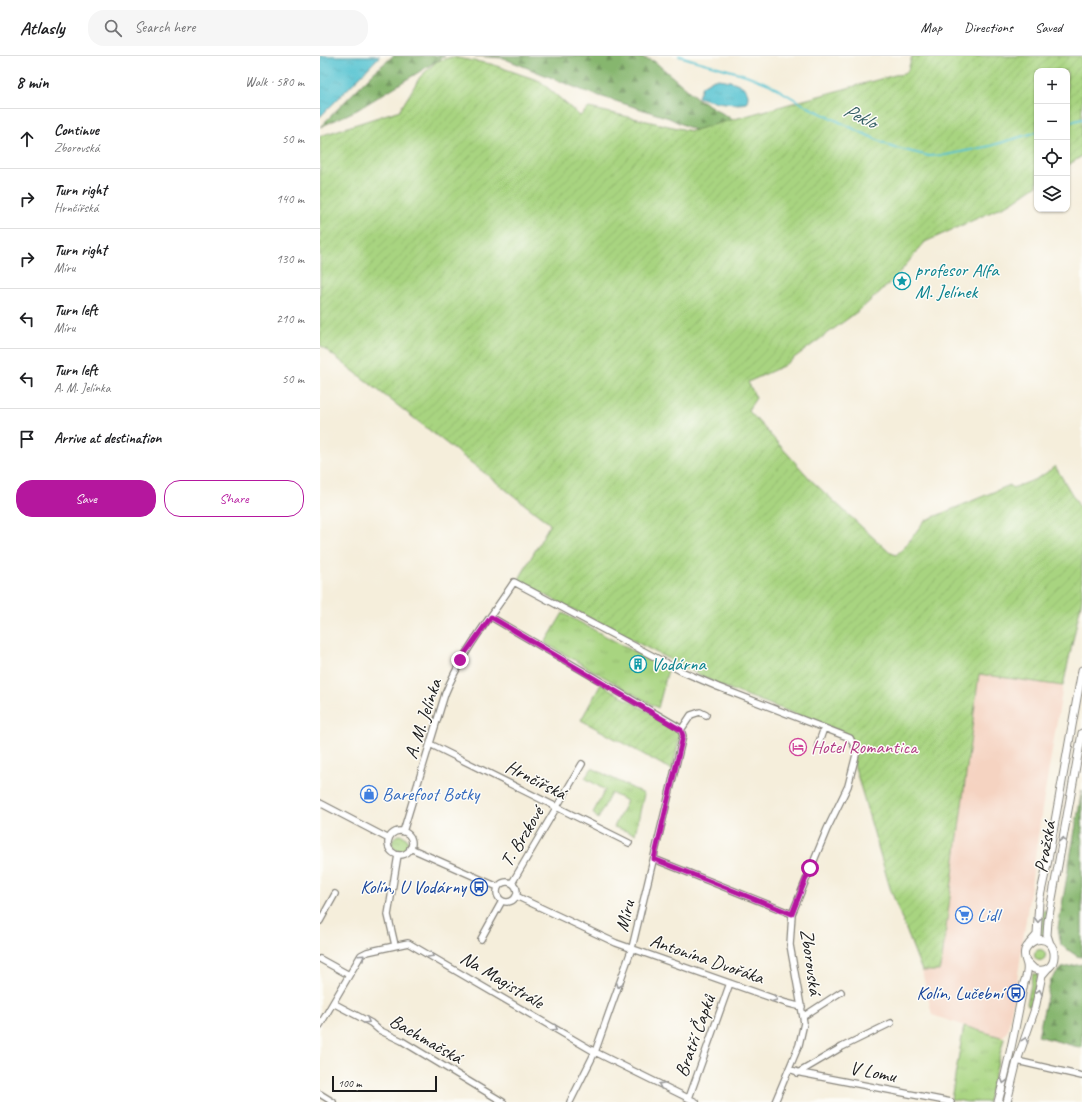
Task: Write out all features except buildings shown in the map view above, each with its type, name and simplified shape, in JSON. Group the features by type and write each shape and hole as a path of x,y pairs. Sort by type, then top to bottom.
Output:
{"street":[{"name":"A. M. Jelínka","path":"403,832 452,675 468,646 491,617 514,582"},
{"name":"Zborovská","path":"514,582 681,671 718,687 850,738 857,751 848,786 827,829 792,914 790,946 804,1016 800,1045 775,1102"},
{"path":"491,617 681,730 691,715 700,712 706,714"},
{"path":"998,1102 1010,1059 1027,971 1025,953 1029,944 1037,935 1039,901 1048,860 1082,670"},
{"path":"818,745 824,728"},
{"name":"Míru","path":"570,1102 595,1052 632,948 683,736 681,730"},
{"name":"Pražská","path":"1052,946 1048,939 1048,922 1080,754 1082,733"},
{"name":"Hrnčířská","path":"430,744 629,843"},
{"name":"T. Brzkové","path":"512,883 582,764"},
{"path":"320,803 389,839"},
{"path":"403,832 410,839 410,848 405,854 398,855 390,849 389,839 394,833 403,832"},
{"path":"410,848 498,887"},
{"path":"395,945 388,915 398,855"},
{"path":"654,859 792,914"},
{"path":"498,887 504,882 512,883 517,890 516,896 510,901 502,901"},
{"path":"498,887 498,896 502,901"},
{"path":"320,922 335,894"},
{"name":"Antonína Dvořáka","path":"516,896 632,948 802,1007"},
{"path":"481,939 502,901"},
{"path":"1007,1102 1017,1061 1032,1018 1042,974 1055,957 1052,946 1047,942 1040,940 1029,944"},
{"name":"Na Magistrále","path":"320,1025 359,958 364,954 395,945 411,943 595,1052 696,1102"},
{"path":"320,959 350,975"},
{"path":"1026,961 1031,968 1037,970 1048,967"},
{"name":"Bratří Čapků","path":"689,1098 730,983"},
{"path":"804,1016 841,992"},
{"name":"Bachmačská","path":"333,1003 371,1023 379,1030 503,1102"},
{"path":"798,1072 842,1047 891,1023"},
{"path":"1017,1061 1082,1076"},
{"name":"V Lomu","path":"789,1069 952,1102"},
{"path":"320,1094 333,1102"}],"shaded area":[{"path":"979,674 1063,686 1042,809 1019,968 1008,1030 1002,1038 932,1015 922,971 939,970 942,959"}],"green space":[{"path":"393,56 445,56 357,110 320,127 373,73"},
{"path":"475,56 635,56 654,61 697,98 730,118 755,154 711,138 669,118 584,91 503,58"},
{"path":"912,56 1082,56 1082,156 1070,164 1070,68 1034,68 1034,187 1011,203 925,242 894,279 861,309 783,366 748,382 756,398 748,410 812,481 889,552 896,555 905,547 924,521 1010,485 1012,488 1029,482 1055,466 1082,511 1082,599 1063,686 979,674 942,959 939,971 922,971 890,888 845,733 719,685 518,581 550,524 320,345 320,136 400,110 420,77 437,61 452,57 491,64 540,81 580,116 589,108 691,131 895,75 904,74 908,70"},
{"path":"563,613 668,670 658,708 545,643"},
{"path":"601,684 679,730 680,737 672,770 581,720"},
{"path":"592,768 644,794 635,834 614,827 627,801 611,793 598,819 593,813 605,790 585,778"},
{"path":"1082,790 1082,957 1077,956 1061,945 1058,928"},
{"path":"400,835 406,837 408,843 406,849 400,851 394,849 392,843 394,837"},
{"path":"1045,910 1047,912 1044,937 1040,935 1043,911"},
{"path":"1040,949 1044,951 1046,955 1044,959 1040,961 1036,959 1034,955 1036,951"},
{"path":"1082,964 1082,1048 1038,1036 1051,979 1062,968"},
{"path":"1033,974 1038,974 1030,1006 1027,1004"},
{"path":"964,1026 1004,1038 988,1102 967,1102 951,1099"}],"water":[{"path":"320,56 380,56 320,117"},
{"path":"714,79 726,80 744,87 748,97 746,103 722,103 698,97 702,86"}],"waterway":[{"name":"Peklo","path":"679,56 746,75 769,84 806,106 892,147 929,156 946,155 990,146 1034,133"},
{"name":"Peklo","path":"1070,122 1082,119"}],"place":[{"name":"profesor Alfa M. Jelínek","path":"902,281"},
{"name":"Vodárna","path":"638,664"},
{"name":"Hotel Romantica","path":"798,747"},
{"name":"Barefoot Botky","path":"369,794"},
{"name":"Kolín, U Vodárny","path":"479,887"},
{"name":"Lidl","path":"964,915"},
{"name":"Kolín, Lučební","path":"1016,993"}],"route":[{"path":"460,660 468,646 491,617 677,726 681,730 683,736 654,859 792,914 810,868"}]}
